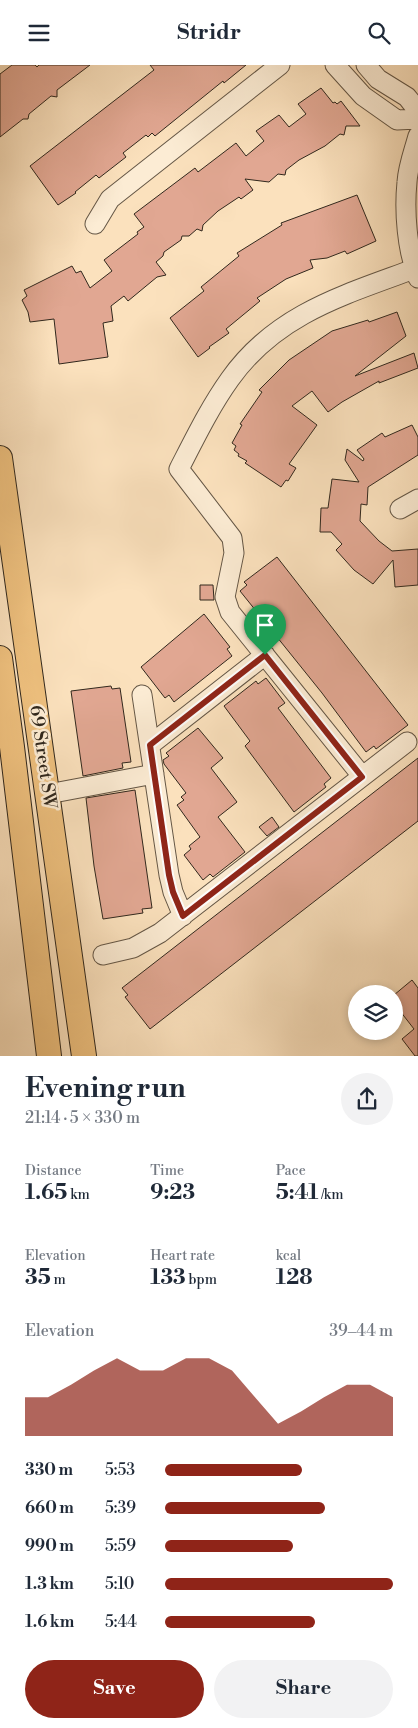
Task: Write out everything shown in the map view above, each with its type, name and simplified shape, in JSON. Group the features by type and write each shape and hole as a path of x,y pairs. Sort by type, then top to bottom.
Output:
{"main road":[{"name":"69 Street SW","path":"0,458 84,1055"},
{"name":"69 Street SW","path":"0,658 49,1055"}],"street":[{"path":"95,224 110,199 280,65"},
{"path":"335,65 363,96 397,120 418,119"},
{"path":"366,65 378,79 407,97 418,111"},
{"path":"362,777 230,612 224,597 234,553 232,538 179,469 210,409 231,378 244,361 275,332 293,319 332,299 416,274 409,240 406,196 410,162 418,136"},
{"path":"400,509 418,499"},
{"path":"150,745 265,655"},
{"path":"142,695 169,875 173,892 183,916"},
{"path":"103,955 134,949 160,933 407,742"},
{"path":"48,794 154,774"}],"building":[{"path":"12,65 35,65 37,67 39,65 90,65 57,90 57,97 51,96 29,114 28,119 23,119 0,137 0,74"},
{"path":"150,65 246,65 224,83 223,81 155,136 152,133 148,137 146,135 123,153 126,157 99,178 96,175 76,193 58,205 30,166 154,70"},
{"path":"321,88 333,103 337,104 341,101 360,126 346,126 344,135 340,134 325,146 299,160 286,170 285,175 278,174 269,182 245,179 253,190 241,199 239,197 218,211 203,225 202,231 197,229 189,236 182,236 181,240 164,252 163,256 156,262 166,275 157,277 128,301 124,296 111,306 113,321 103,323 108,357 59,364 54,319 30,322 28,312 22,300 27,296 24,290 72,266 76,273 81,271 90,288 112,271 104,260 138,234 137,232 144,227 134,214 195,168 198,172 236,143 246,156 264,141 256,131 279,115 289,127 306,114 298,104"},
{"path":"357,195 376,241 347,254 345,251 327,258 310,260 313,268 286,279 257,298 260,301 226,329 229,333 198,357 170,318 204,291 201,287 239,256 237,253 282,225 281,223"},
{"path":"397,312 406,336 355,376 414,353 418,368 379,383 379,381 328,412 312,391 292,406 317,425 289,464 296,468 288,481 286,480 281,487 245,463 247,461 238,456 239,454 234,450 236,446 232,443 242,425 240,424 262,392 259,390 289,360 332,331 368,320 369,322"},
{"path":"412,425 418,437 418,455 368,487 367,505 361,504 360,521 379,541 392,551 418,549 418,585 395,587 393,560 373,584 354,570 336,550 342,544 331,532 320,532 321,508 328,508 332,479 359,482 345,460 347,449 363,461 364,459 357,450 382,433 385,437"},
{"path":"277,557 408,725 376,749 374,746 366,752 322,693 240,591 247,585 244,582"},
{"path":"200,585 213,585 214,600 200,600"},
{"path":"204,614 230,647 227,649 232,656 174,702 169,695 165,698 141,667"},
{"path":"266,678 285,703 278,708 331,778 324,784 326,787 294,812 245,746 250,741 224,706 256,681 258,684"},
{"path":"111,686 112,689 120,688 131,762 122,763 123,768 83,776 71,691"},
{"path":"198,728 223,758 211,768 237,802 218,817 245,852 213,877 210,874 203,880 184,855 191,849 189,846 200,837 177,805 184,800 181,797 186,793 163,760 169,756 166,753"},
{"path":"418,758 418,821 150,1029 125,997 128,995 122,988"},
{"path":"135,790 152,908 142,909 143,913 103,919 94,866 86,798"},
{"path":"272,817 279,827 267,836 259,827"},
{"path":"412,980 418,988 418,1056 415,1056 403,1040 414,1029 403,1015 403,988"}],"route":[{"path":"265,655 362,777 183,916 173,892 169,875 150,745 265,655"}]}
